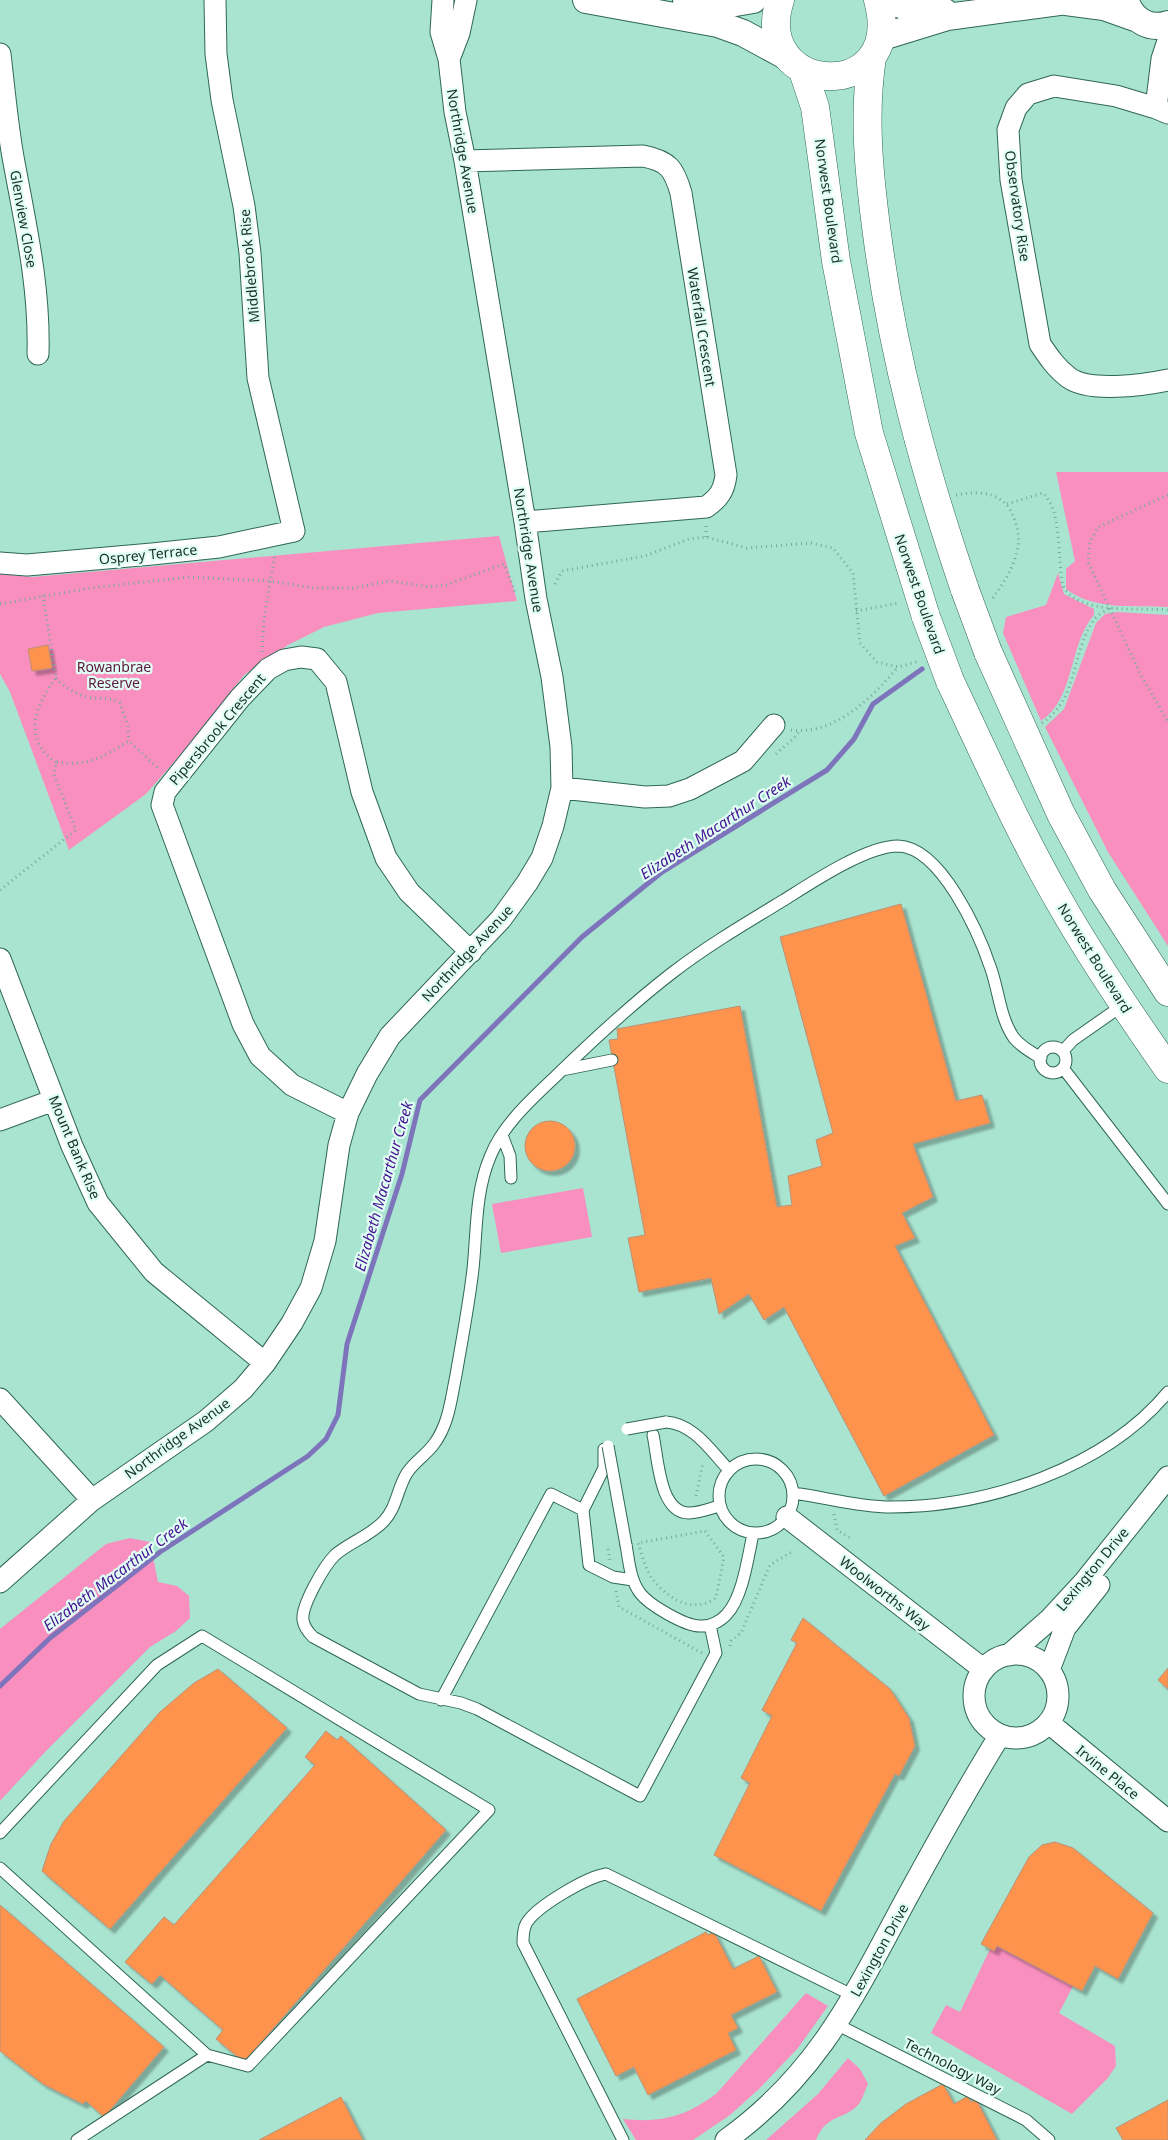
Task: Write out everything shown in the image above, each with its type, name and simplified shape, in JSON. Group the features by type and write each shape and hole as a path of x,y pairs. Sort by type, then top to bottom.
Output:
{"main road":[{"name":"Norwest Boulevard","path":"780,0 776,23 781,45 796,64 815,107 836,261 869,433 923,608 950,681 1028,843 1062,906 1123,1005 1168,1069"},
{"path":"878,0 883,16 868,86 866,132 870,185 885,294 914,429 934,499 988,652 1061,814 1102,890 1168,992"},
{"path":"796,64 827,78 846,75 859,69 877,47"}],"street":[{"name":"Middlebrook Rise","path":"215,0 216,54 222,100 244,206 250,253 258,378 286,532"},
{"name":"Northridge Avenue","path":"0,1582 92,1500 206,1420 243,1389 265,1363 292,1323 312,1288 325,1241 339,1145 348,1113 367,1074 390,1036 500,919 527,883 537,866 553,826 562,788 561,747 552,676 536,599 466,161 455,112 449,59 440,32 443,0"},
{"name":"Northridge Avenue","path":"449,59 459,33 466,0"},
{"path":"586,0 718,24 743,32 796,64"},
{"path":"686,0 724,5 753,0"},
{"path":"885,0 919,11 978,12"},
{"path":"877,47 947,17 1070,1 1104,7 1143,16 1165,50 1162,111"},
{"name":"Glenview Close","path":"0,54 12,154 35,278 39,314 38,354"},
{"name":"Observatory Rise","path":"1162,111 1116,96 1054,86 1028,94 1016,108 1008,130 1011,180 1040,344 1051,361 1069,379 1098,386 1136,386 1168,380"},
{"name":"Waterfall Crescent","path":"466,161 643,156 659,159 670,167 681,193 726,475 724,488 718,499 706,507 525,522"},
{"name":"Osprey Terrace","path":"0,563 27,565 161,553 219,546 286,532"},
{"name":"Pipersbrook Crescent","path":"348,1113 292,1085 260,1056 243,1024 162,805 165,792 240,698 268,669 293,658 317,659 336,682 362,792 386,858 409,892 470,952"},
{"path":"562,788 645,797 668,796 690,789 743,761 774,725"},
{"name":"Mount Bank Rise","path":"0,959 72,1146 98,1203 154,1272 265,1363"},
{"path":"0,1120 54,1100"},
{"path":"0,1399 92,1500"},
{"name":"Lexington Drive","path":"1009,1655 1049,1620 1079,1587 1168,1477"},
{"name":"Lexington Drive","path":"1049,1670 1065,1628 1168,1496"},
{"name":"Woolworths Way","path":"787,1517 983,1669"},
{"path":"1028,1655 1049,1670 1057,1685 1055,1714 1049,1723 1029,1736 1014,1738 1000,1735 986,1726 976,1710 974,1688 983,1669 999,1657 1028,1655"},
{"name":"Irvine Place","path":"1049,1723 1168,1821"},
{"name":"Lexington Drive","path":"726,2140 749,2124 786,2089 838,2025 962,1795 1000,1735"}],"lane":[{"path":"710,1625 716,1653 640,1796 477,1709 460,1702 441,1700 419,1694 312,1638 305,1629 303,1619 304,1608 326,1566 334,1556 384,1521 393,1509 404,1476 411,1466 433,1446 448,1417 473,1269 482,1181 490,1156 502,1135 516,1116 606,1028 674,972 823,875 875,851 899,846 919,852 926,857 953,892 982,944 1006,1024 1021,1045 1041,1058"},
{"path":"1063,1051 1073,1040 1123,1005"},
{"path":"1056,1047 1063,1051 1066,1058 1063,1068 1058,1072 1048,1072 1042,1066 1041,1058 1048,1048 1056,1047"},
{"path":"562,1070 612,1060"},
{"path":"1063,1068 1168,1204"},
{"path":"502,1135 510,1156 512,1178"},
{"path":"793,1493 889,1507 954,1502 1008,1489 1055,1473 1093,1454 1137,1423 1168,1392"},
{"path":"628,1429 666,1422 678,1423 689,1428 729,1470"},
{"path":"653,1435 665,1496 671,1506 688,1513 719,1506"},
{"path":"633,1580 613,1577 590,1565 583,1510 604,1468 606,1446 633,1580 649,1602 690,1624 710,1625 728,1613 738,1595 753,1534"},
{"path":"748,1459 772,1462 783,1470 790,1480 793,1493 793,1501 787,1517 772,1530 753,1534 732,1524 719,1506 720,1485 729,1470 748,1459"},
{"path":"441,1700 551,1494 583,1510"},
{"path":"0,1833 157,1666 202,1636 489,1810 248,2066 207,2055 0,1868"},
{"path":"623,2140 523,1943 525,1925 530,1917 590,1878 606,1874 854,1996"},
{"name":"Technology Way","path":"838,2025 1026,2120 1050,2140"},
{"path":"77,2140 207,2055"}],"path":[{"path":"952,495 984,492 997,496 1007,504 1016,522 1019,541 1007,578 988,605"},
{"path":"1007,504 1036,493 1042,493 1047,496 1056,526 1062,580 1067,593 1094,607 1168,610"},
{"path":"1168,495 1098,527 1090,542 1088,562 1094,579 1110,608 1140,673 1168,722"},
{"path":"268,669 262,654 264,619 271,581 286,532"},
{"path":"555,588 554,581 562,571 646,556 689,539 706,537 747,548 810,543 833,548 852,573 860,643 877,662 898,668"},
{"path":"0,604 43,595 148,580 189,577 271,581 313,588 353,588 390,581 430,587 446,585 504,564 516,594"},
{"path":"43,595 56,678 65,688 77,693 91,698 111,698 120,703 128,726 130,741 154,765 175,781"},
{"path":"856,611 923,608"},
{"path":"1036,728 1055,714 1067,697 1073,671 1095,618 1110,608"},
{"path":"774,725 800,730 818,727 849,715 876,693 898,668 925,659"},
{"path":"56,678 43,695 36,710 37,740 46,756 56,762 87,763 130,741"},
{"path":"770,759 796,736 800,730"},
{"path":"0,890 76,830 54,775 56,762"},
{"path":"696,1496 703,1463"},
{"path":"834,1514 837,1530"},
{"path":"705,1531 724,1557 719,1583 716,1598 706,1604 690,1606 677,1600 655,1582 638,1543 705,1531"},
{"path":"728,1651 731,1641 741,1632 770,1565 794,1551"}],"green space":[{"path":"1056,472 1168,472 1168,607 1102,604 1077,596 1066,589 1066,569 1075,561"},
{"name":"Rowanbrae Reserve","path":"499,536 517,601 378,613 324,627 288,645 244,675 196,737 146,794 69,850 10,692 0,674 0,574 32,577"},
{"path":"1058,573 1064,594 1094,609 1094,615 1080,641 1060,699 1052,711 1041,721 1003,633 1006,617 1046,605"},
{"path":"1117,612 1168,615 1168,946 1108,852 1045,727 1064,709 1096,623 1105,614"},
{"path":"583,1188 592,1237 501,1253 492,1204"},
{"path":"130,1538 150,1542 158,1582 177,1586 189,1596 190,1618 176,1631 150,1647 45,1752 0,1801 0,1629 106,1544"},
{"path":"997,1946 1073,1986 1059,2013 1115,2046 1116,2066 1107,2079 1072,2114 931,2033 946,2005 960,2012 990,1949 994,1951"},
{"path":"806,1993 828,2006 798,2048 759,2089 730,2115 693,2140 636,2140 623,2119 649,2120 672,2117 705,2102 716,2094"},
{"path":"848,2058 860,2069 868,2084 858,2105 853,2110 830,2121 820,2132 816,2140 766,2140 818,2094"}],"building":[{"path":"48,645 52,668 32,671 28,649"},
{"path":"901,904 956,1101 982,1095 990,1123 913,1144 933,1197 902,1213 915,1238 895,1246 994,1435 884,1496 784,1307 764,1320 749,1294 719,1314 711,1278 639,1292 628,1238 645,1235 609,1040 618,1039 617,1029 740,1006 777,1207 792,1205 788,1176 822,1166 816,1140 833,1133 780,937"},
{"path":"550,1121 568,1128 575,1146 568,1164 550,1171 532,1164 525,1146 532,1128"},
{"path":"803,1618 890,1689 909,1718 915,1746 899,1776 895,1774 821,1911 714,1855 750,1783 741,1778 772,1716 762,1710 797,1643 791,1640"},
{"path":"1168,1668 1168,1689 1158,1680"},
{"path":"218,1669 287,1728 110,1929 42,1871 51,1844 64,1821 160,1712 194,1683"},
{"path":"326,1731 337,1740 341,1736 446,1830 244,2062 216,2039 223,2030 160,1975 152,1984 125,1962 164,1917 174,1925 315,1765 305,1757"},
{"path":"1055,1842 1073,1848 1153,1913 1118,1979 1095,1966 1082,1991 997,1946 994,1951 981,1944 1029,1857 1042,1845"},
{"path":"0,1905 164,2047 104,2117 86,2101 83,2104 43,2084 0,2051"},
{"path":"706,1932 708,1935 714,1932 733,1969 759,1956 777,1992 731,2015 738,2028 728,2033 736,2050 648,2095 634,2067 616,2076 577,1999"},
{"path":"943,2084 954,2104 968,2096 971,2102 976,2099 997,2140 865,2140 881,2123 906,2104"},
{"path":"341,2097 363,2140 259,2140"},
{"path":"1168,2100 1168,2140 1123,2140 1116,2128"}],"waterway":[{"name":"Elizabeth Macarthur Creek","path":"0,1686 50,1638 160,1552 308,1456 326,1439 338,1415 347,1344 402,1174 420,1100 582,937 662,872 827,770 854,739 873,704 922,669"}]}
